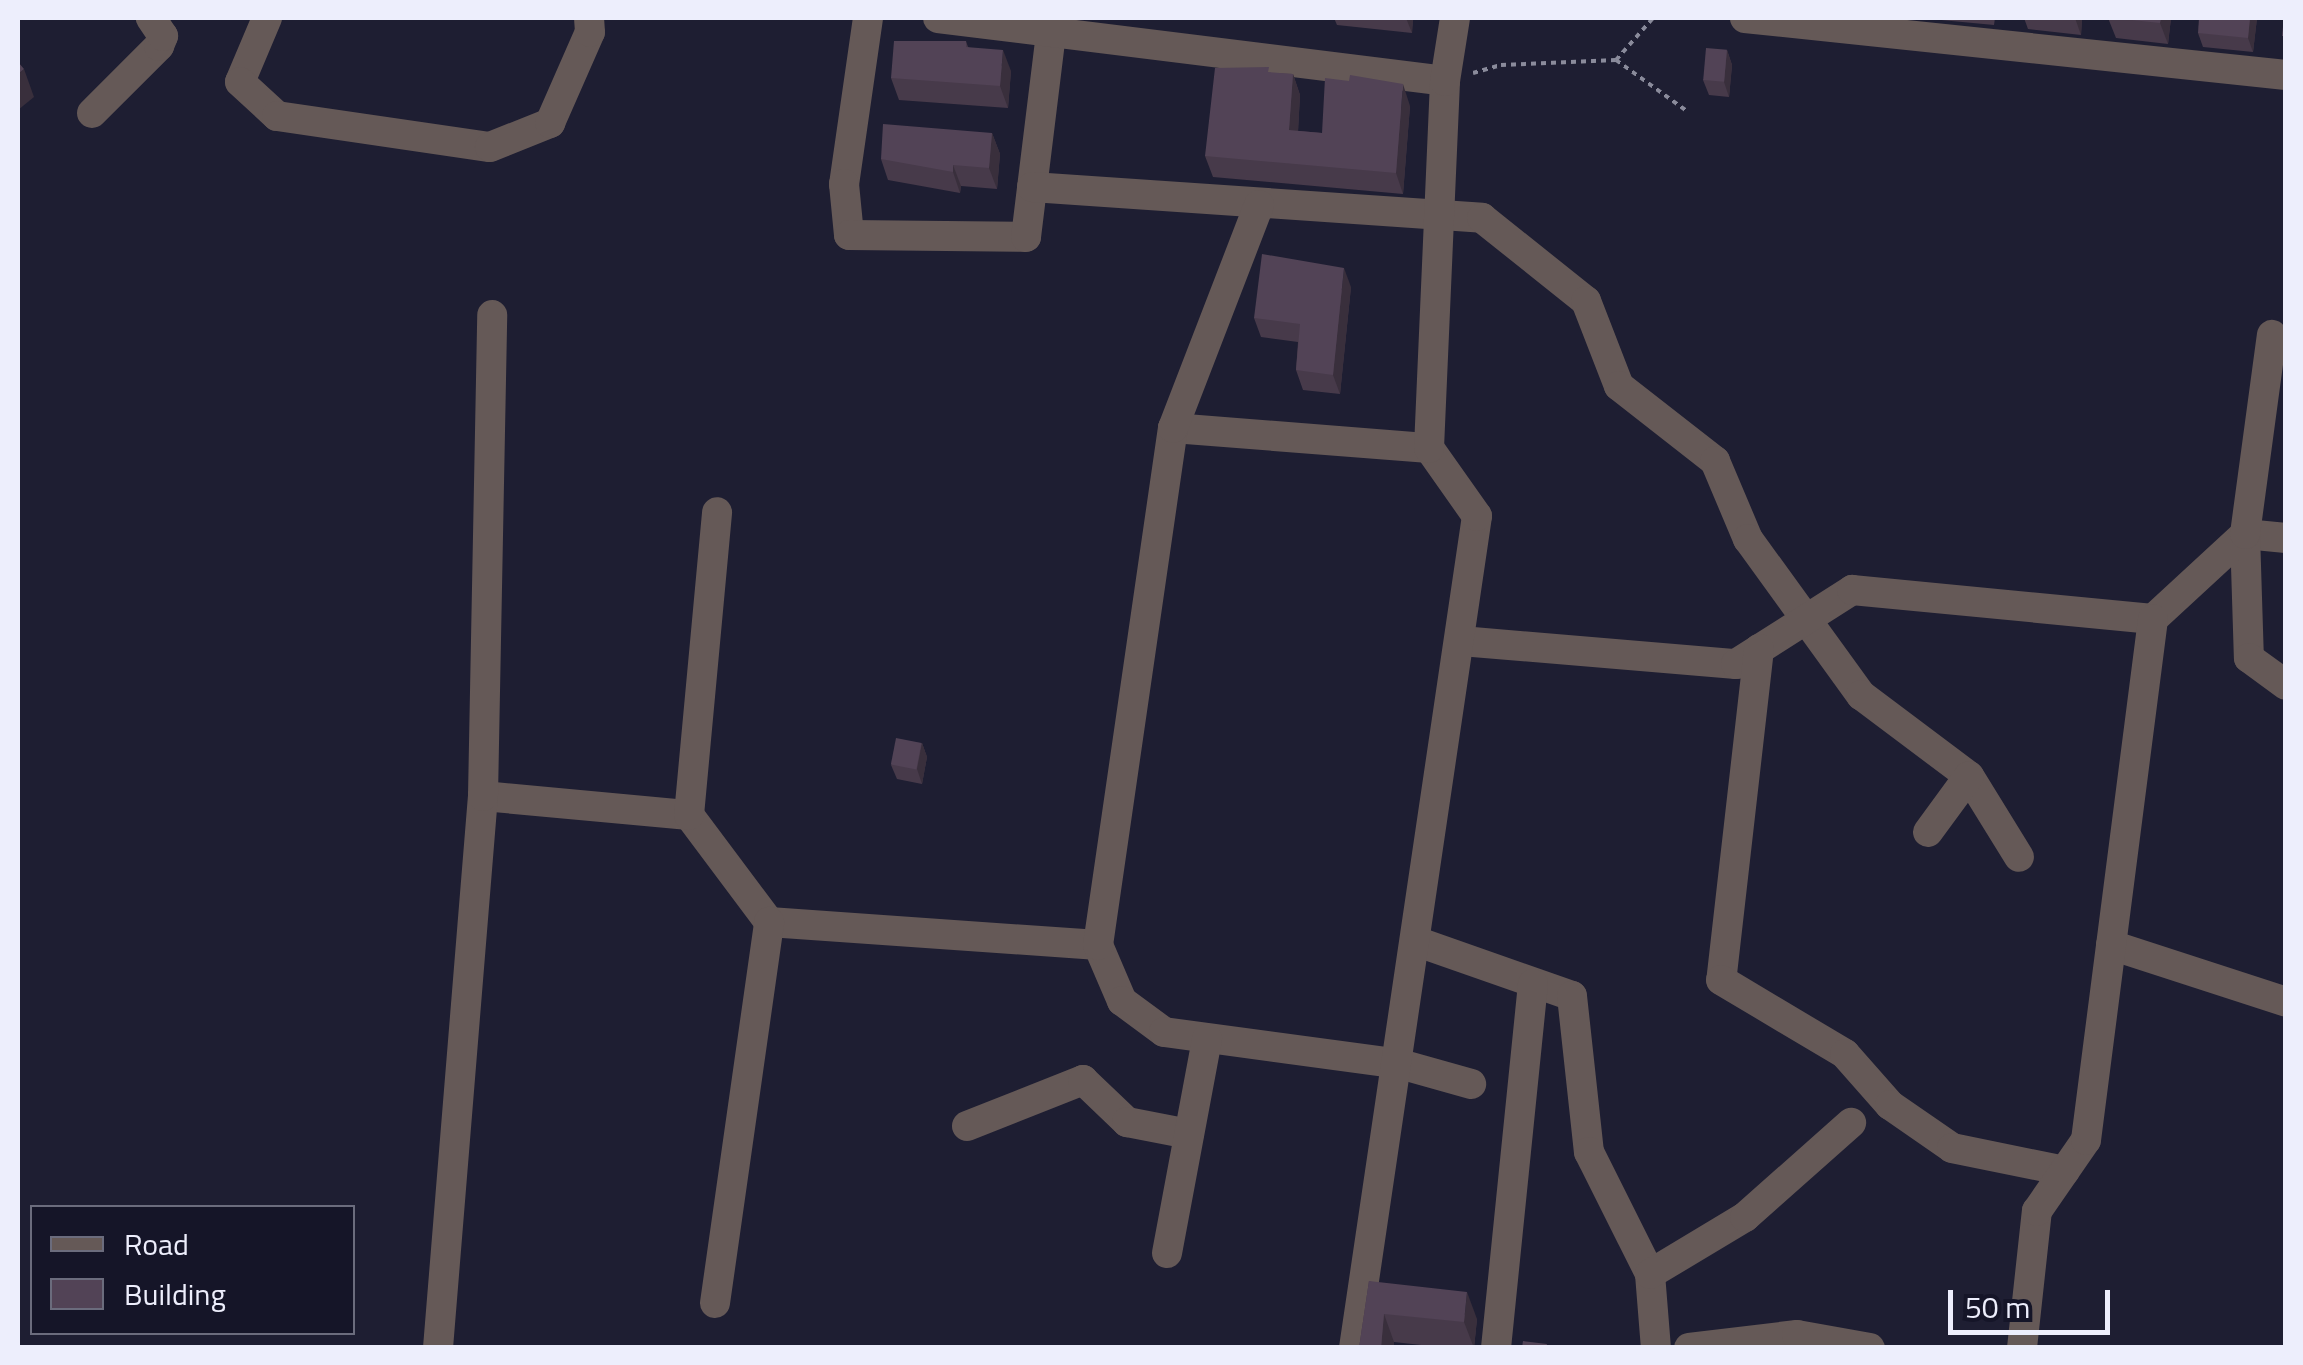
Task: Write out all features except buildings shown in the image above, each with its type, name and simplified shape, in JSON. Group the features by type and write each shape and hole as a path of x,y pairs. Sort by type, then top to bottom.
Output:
{"street":[{"path":"92,113 159,46 163,36 152,18"},
{"path":"267,18 240,82 277,116 490,147 550,122 590,32 589,18"},
{"path":"868,18 844,184 849,235 1026,237 1051,32"},
{"path":"938,18 1446,81"},
{"path":"1354,1348 1400,1064 1477,516 1428,448 1446,81 1455,18"},
{"path":"1745,18 1825,22 2286,75"},
{"path":"1032,186 1439,219 1482,218 1586,302 1619,386 1668,418 1715,462 1748,539 1861,695 1968,776 2019,858"},
{"path":"1259,204 1173,428 1098,944 1122,1001 1164,1032 1400,1064 1470,1084"},
{"path":"438,1348 483,796 492,316"},
{"path":"2272,335 2245,534 2249,658 2286,684"},
{"path":"1173,428 1428,448"},
{"path":"715,1302 770,922 690,815 718,512"},
{"path":"2022,1348 2037,1211 2086,1140 2153,619 2245,534 2286,538"},
{"path":"1462,641 1736,664 1852,590 2153,619"},
{"path":"1759,649 1721,980 1844,1054 1890,1105 1952,1148 2065,1171"},
{"path":"1928,832 1968,776"},
{"path":"483,796 690,815"},
{"path":"770,922 1098,944"},
{"path":"1418,942 1572,996 1589,1152 1650,1274 1656,1348"},
{"path":"2111,945 2286,1002"},
{"path":"1496,1348 1533,984"},
{"path":"1167,1254 1207,1039"},
{"path":"968,1126 1083,1080 1127,1122 1189,1134"},
{"path":"1650,1274 1745,1217 1850,1123"},
{"path":"1689,1348 1797,1336 1870,1348"}],"path":[{"path":"1616,60 1653,18"},
{"path":"1446,81 1501,65 1616,60 1687,111"}]}
